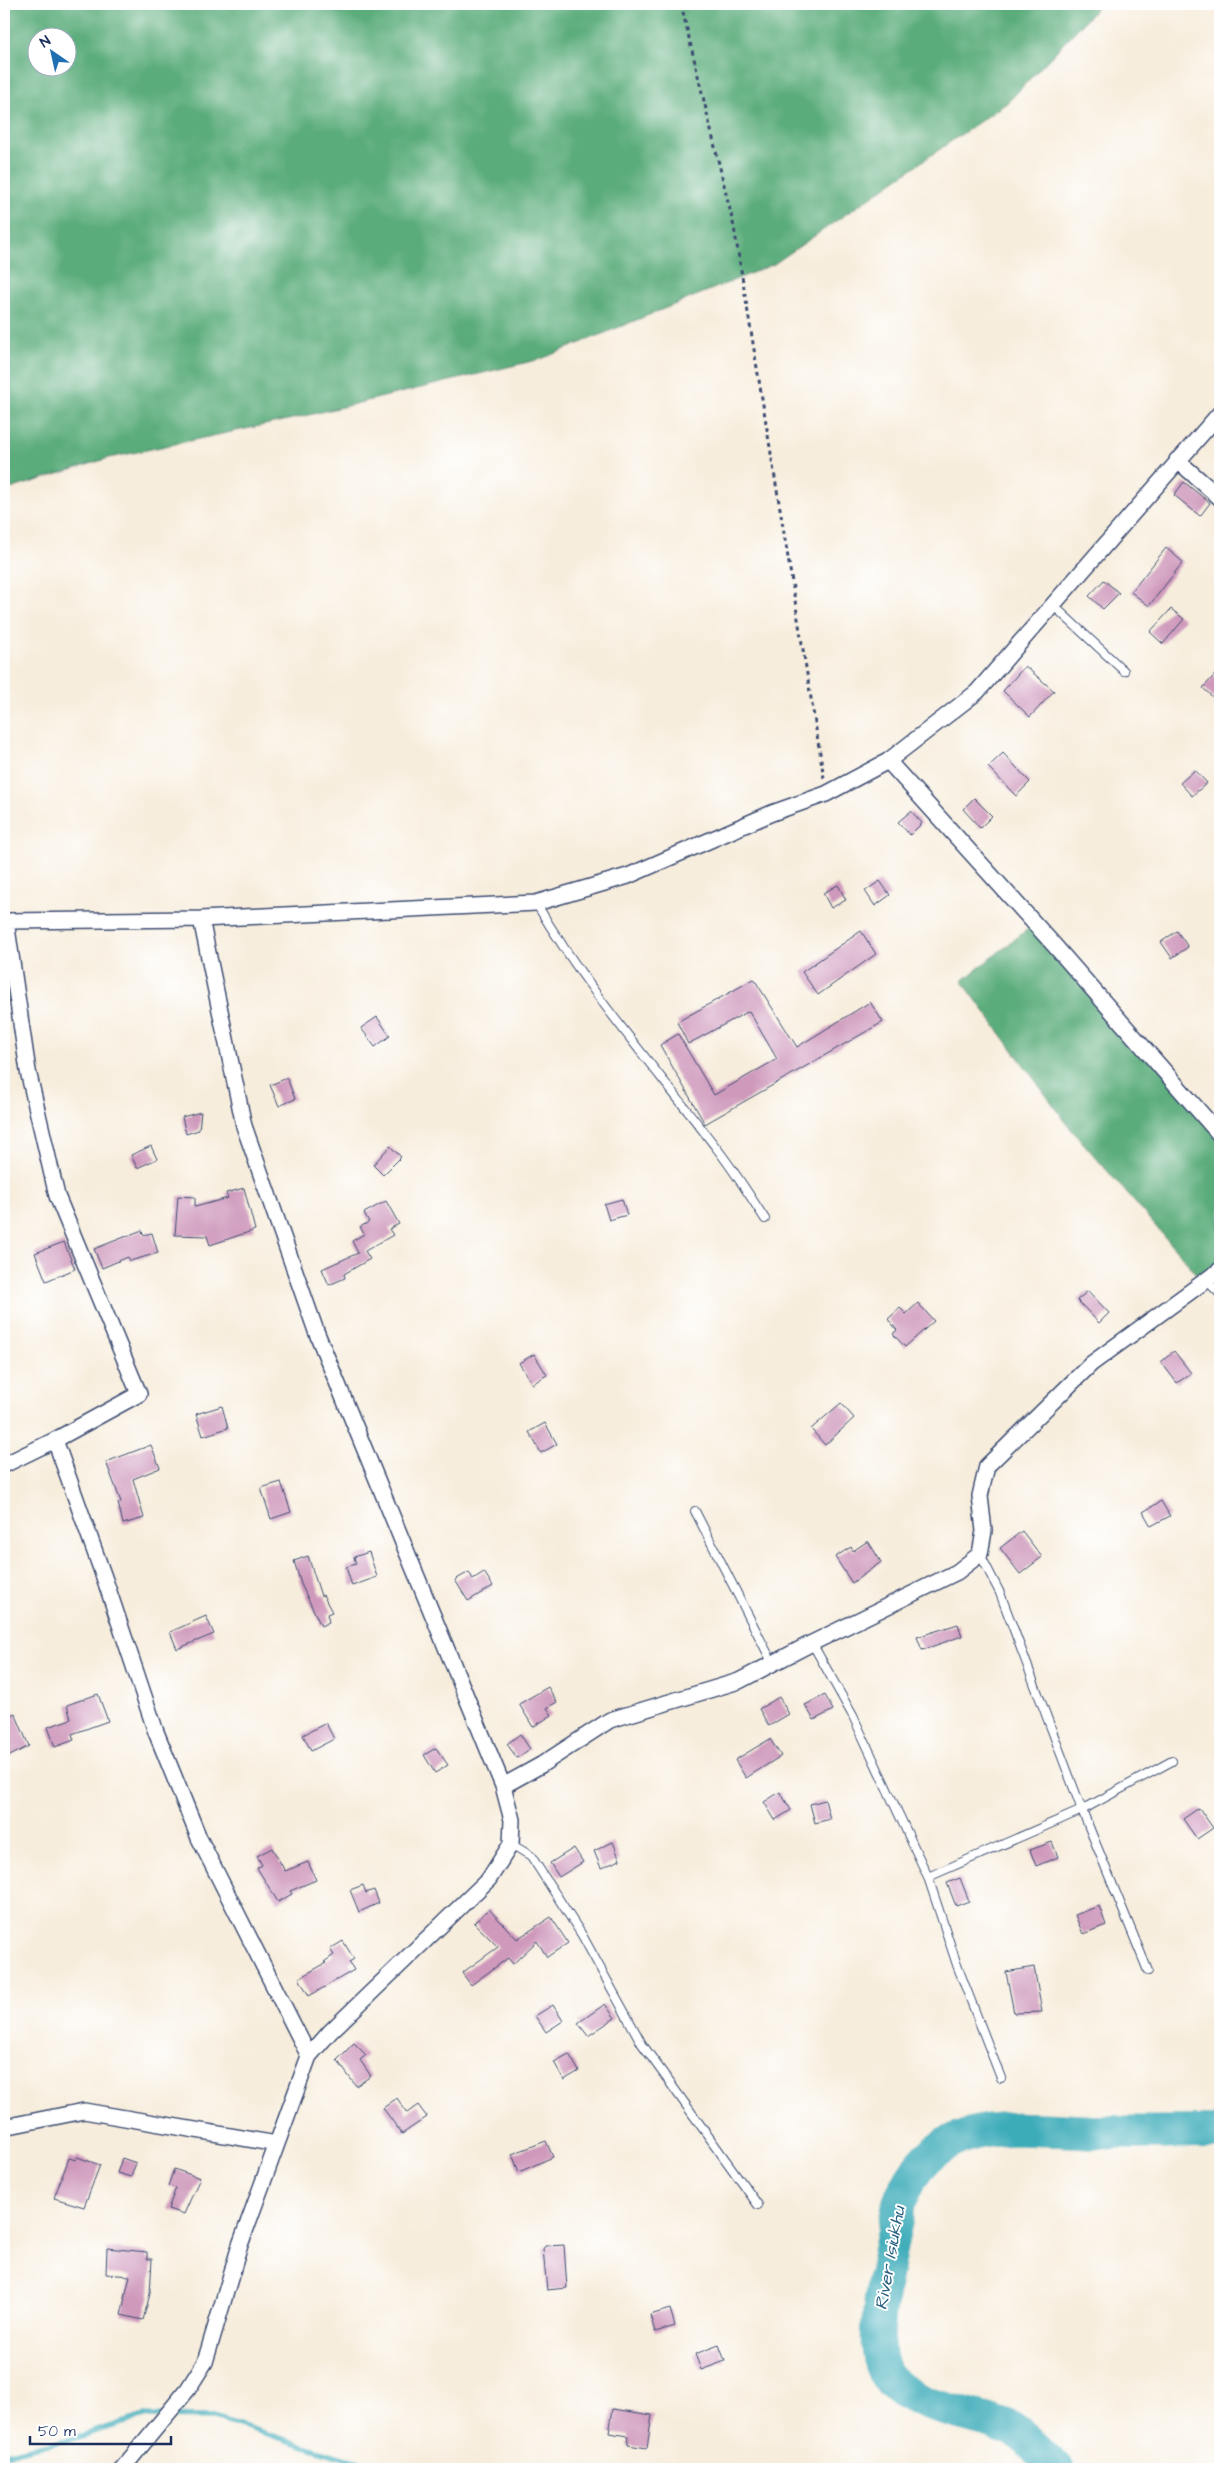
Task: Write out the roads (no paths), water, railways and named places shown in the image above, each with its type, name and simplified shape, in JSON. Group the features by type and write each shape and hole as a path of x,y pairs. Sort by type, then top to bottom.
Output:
{"street":[{"path":"4,1465 55,1440 139,1394 57,1196 28,1071 5,921 201,919 536,903 628,876 772,813 826,794 888,760 977,692 1054,606 1220,413"},
{"path":"1178,460 1220,498"},
{"path":"888,760 1054,945 1220,1135"},
{"path":"122,2469 161,2424 188,2389 205,2362 240,2245 309,2056 330,2032 489,1879 511,1844 512,1820 503,1786 316,1331 244,1126 201,919"},
{"path":"503,1786 541,1765 610,1720 739,1681 957,1572 980,1554 984,1531 980,1496 987,1466 1091,1364 1220,1270"},
{"path":"55,1440 156,1732 199,1838 309,2056"},
{"path":"4,2127 84,2111 277,2144"}],"lane":[{"path":"1054,606 1124,671"},
{"path":"536,903 563,949 609,1012 720,1152 766,1219"},
{"path":"1207,1281 1220,1294"},
{"path":"695,1511 773,1664"},
{"path":"980,1554 1000,1593 1082,1810 1148,1971"},
{"path":"812,1643 853,1716 928,1877 957,1965 1000,2078"},
{"path":"928,1877 1082,1810 1172,1762"},
{"path":"511,1844 531,1856 582,1935 642,2044 758,2205"}],"waterway":[{"name":"River Isiukhu","path":"1057,2469 1030,2442 1011,2429 994,2422 931,2405 911,2396 895,2385 883,2370 878,2351 879,2316 899,2203 915,2173 934,2152 957,2139 982,2132 1010,2129 1098,2132 1220,2132"},
{"path":"4,2454 71,2439 145,2416 214,2417 346,2459 403,2469"}]}
